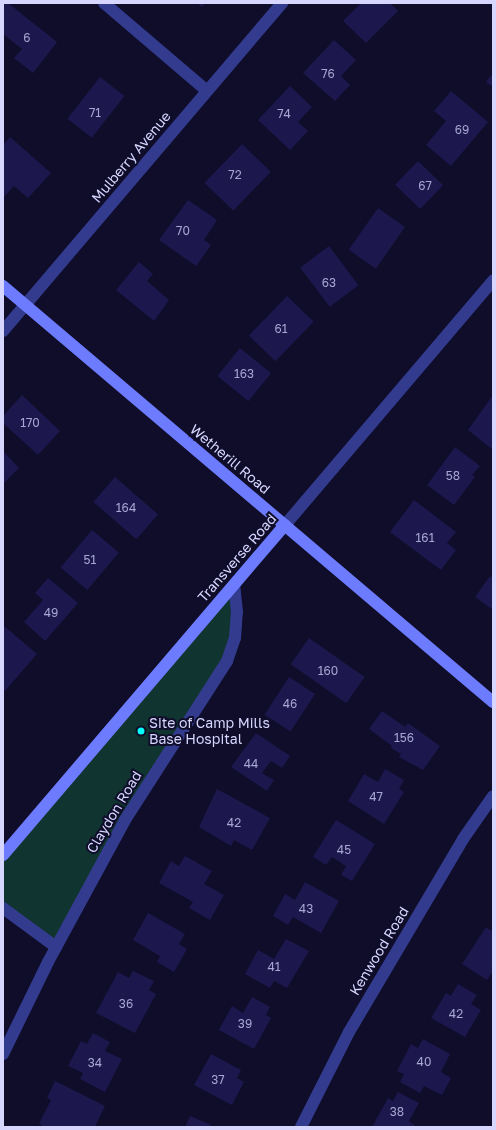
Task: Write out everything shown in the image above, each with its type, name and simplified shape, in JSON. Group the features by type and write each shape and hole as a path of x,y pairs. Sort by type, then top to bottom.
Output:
{"street":[{"path":"104,3 207,91"},
{"name":"Mulberry Avenue","path":"3,331 282,3"},
{"name":"Transverse Road","path":"3,855 493,281"},
{"name":"Wetherill Road","path":"3,286 493,702"},
{"name":"Claydon Road","path":"3,1054 56,947 125,820 227,660 235,638 237,612 234,585"},
{"name":"Kenwood Road","path":"301,1127 348,1032 463,839 493,796"},
{"path":"3,908 56,947"}],"green space":[{"path":"234,585 235,638 56,947 3,908 3,857"}],"building":[{"path":"8,3 57,42 33,73 14,58 22,49 3,34 3,4"},
{"path":"197,3 205,3 202,7"},
{"path":"361,3 390,3 398,11 366,43 343,21"},
{"path":"334,40 356,60 341,76 350,85 335,101 303,73"},
{"path":"493,73 493,87 486,82"},
{"path":"100,77 124,96 92,138 67,119"},
{"path":"290,86 312,107 298,122 308,131 290,150 258,120"},
{"path":"451,91 488,122 451,166 426,145 446,121 434,111"},
{"path":"10,137 51,173 28,198 14,186 3,198 3,145"},
{"path":"242,144 271,172 233,211 204,183"},
{"path":"418,161 443,185 420,209 395,185"},
{"path":"188,200 217,220 204,240 211,245 196,266 159,240"},
{"path":"378,208 405,227 376,269 349,250"},
{"path":"329,246 358,285 330,307 300,268"},
{"path":"139,262 153,274 147,281 169,300 154,321 116,290"},
{"path":"287,296 314,322 275,361 249,336"},
{"path":"240,348 271,373 248,401 217,376"},
{"path":"22,395 60,431 38,455 3,423 3,416"},
{"path":"493,395 493,450 468,430"},
{"path":"455,447 480,466 472,475 475,477 454,505 427,485"},
{"path":"3,451 19,468 3,484"},
{"path":"115,477 158,514 136,539 93,502"},
{"path":"414,500 456,532 447,543 456,550 441,570 390,532"},
{"path":"92,530 119,552 87,590 61,568"},
{"path":"490,576 493,578 493,610 475,597"},
{"path":"48,578 78,603 45,641 24,622 43,600 35,593"},
{"path":"3,625 37,654 5,691 3,689"},
{"path":"309,638 365,677 346,703 291,664"},
{"path":"289,677 315,694 290,732 264,715"},
{"path":"382,711 405,727 408,723 440,746 423,770 399,757 401,754 391,748 392,746 369,729"},
{"path":"256,733 290,756 282,768 271,761 262,773 274,780 267,791 231,767"},
{"path":"385,769 404,780 399,789 404,792 384,824 348,801 364,774 378,782"},
{"path":"217,789 270,818 252,850 234,840 231,846 199,827"},
{"path":"336,820 375,844 352,881 341,875 346,866 332,857 326,865 313,857"},
{"path":"185,856 212,871 204,884 224,895 210,920 189,908 193,902 159,883 171,861 179,866"},
{"path":"305,882 339,901 321,933 293,917 288,925 273,916 285,894 295,900"},
{"path":"148,913 185,934 179,944 187,949 174,972 157,962 160,956 133,940"},
{"path":"486,927 493,932 493,971 487,980 462,964"},
{"path":"286,939 309,951 287,988 274,981 270,988 245,974 258,950 274,959"},
{"path":"133,971 154,981 149,990 156,994 135,1033 96,1013 118,972 129,978"},
{"path":"458,984 477,995 471,1004 481,1010 465,1037 431,1018 446,993 451,996"},
{"path":"252,997 270,1007 266,1015 271,1018 254,1049 219,1030 232,1006 243,1013"},
{"path":"93,1033 110,1042 105,1051 122,1059 105,1092 80,1079 83,1073 68,1066 81,1041 87,1044"},
{"path":"423,1039 450,1054 441,1072 451,1078 442,1095 424,1086 420,1093 400,1082 404,1074 397,1071 411,1044 418,1048"},
{"path":"211,1054 241,1070 237,1078 244,1082 232,1105 194,1085"},
{"path":"55,1081 105,1106 95,1127 45,1127 39,1124 51,1100 47,1098"},
{"path":"398,1092 419,1103 409,1121 417,1127 372,1127 388,1098 393,1101"},
{"path":"190,1116 211,1125 210,1127 185,1127"}],"place":[{"name":"Site of Camp Mills Base Hospital","path":"141,731"}]}
